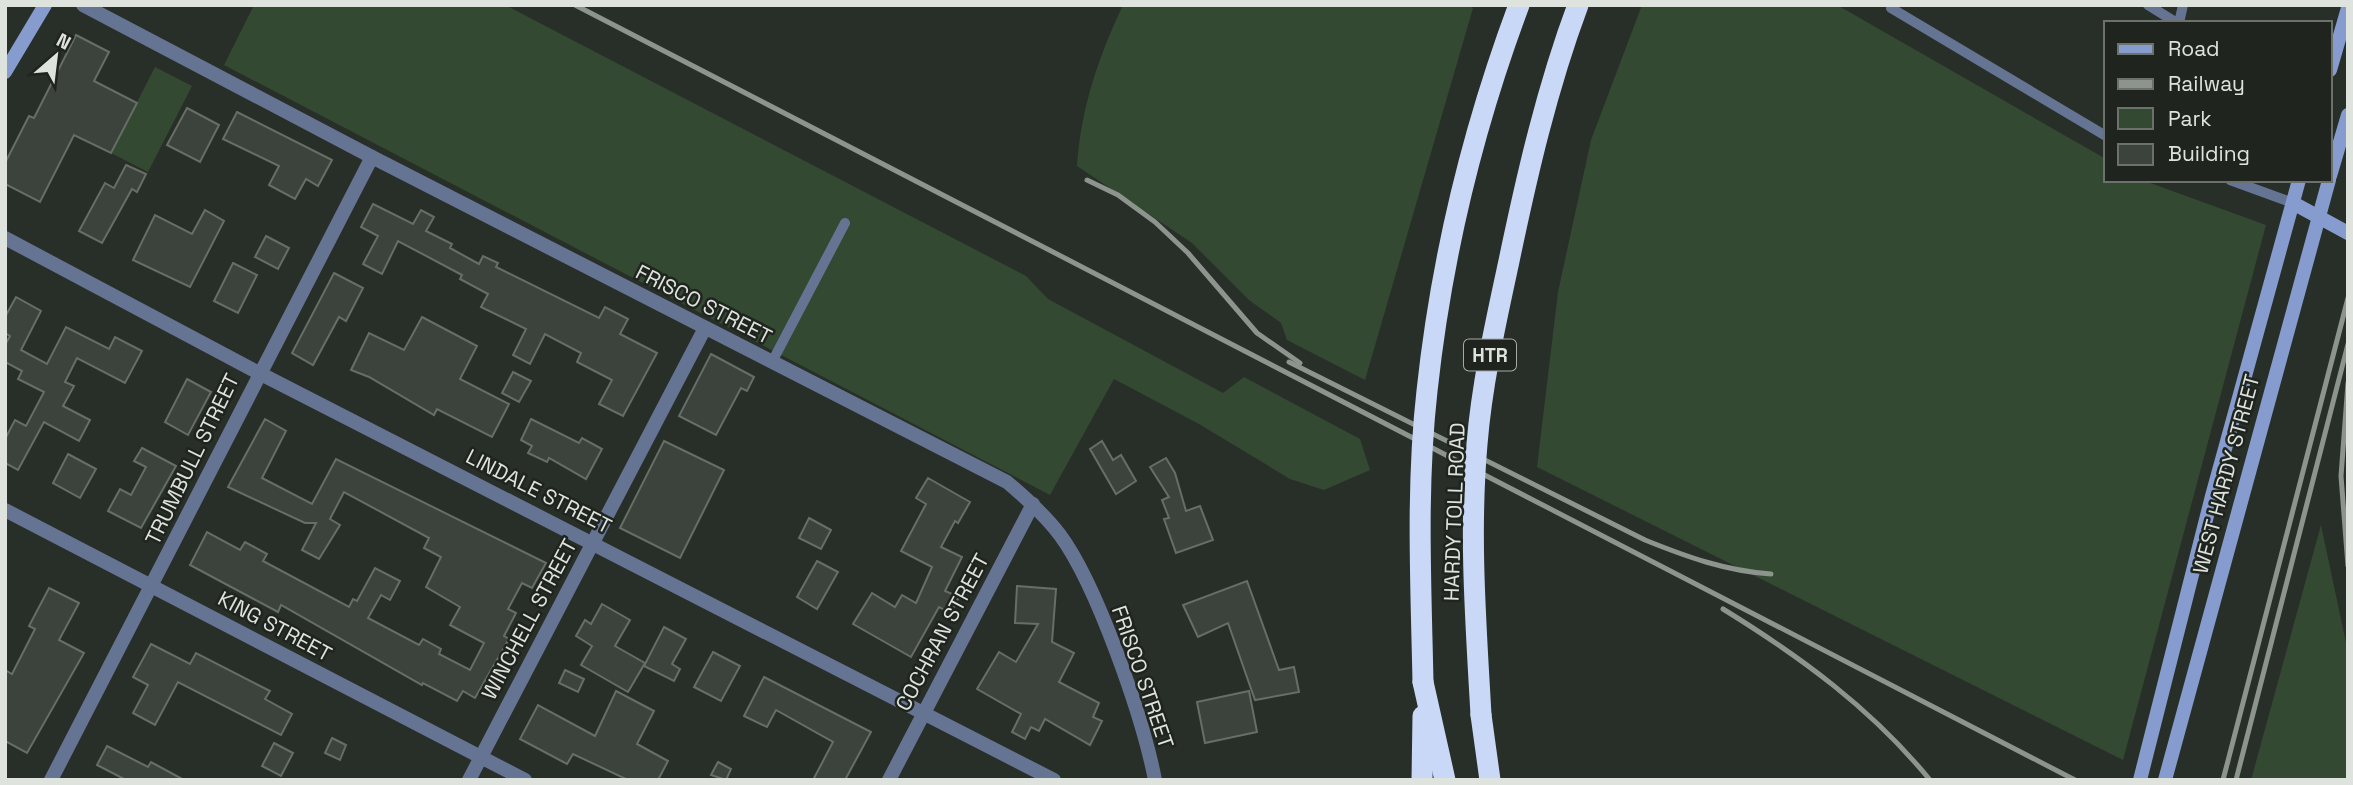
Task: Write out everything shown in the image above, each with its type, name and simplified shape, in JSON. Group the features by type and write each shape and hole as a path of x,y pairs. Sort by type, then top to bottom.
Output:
{"highway":[{"name":"HARDY TOLL ROAD","path":"1423,682 1421,480 1427,390 1466,174 1519,5"},
{"name":"HARDY TOLL ROAD","path":"1490,780 1481,715 1472,568 1477,443 1496,322 1526,178 1560,52 1578,5"},
{"path":"1422,780 1423,682"},
{"path":"1423,682 1445,780"}],"main road":[{"path":"5,72 45,5"},
{"path":"2332,63 2348,8"},
{"name":"WEST HARDY STREET","path":"2332,171 2348,116"},
{"name":"WEST HARDY STREET","path":"2140,780 2212,496 2298,182"},
{"name":"WEST HARDY STREET","path":"2165,780 2329,182"},
{"path":"2293,203 2348,233"}],"street":[{"name":"FRISCO STREET","path":"83,5 372,158 977,464 1007,482 1033,504 1061,536 1079,567 1131,698 1154,780"},
{"name":"TRUMBULL STREET","path":"51,780 372,158"},
{"name":"LINDALE STREET","path":"5,238 259,373 1054,780"},
{"name":"WINCHELL STREET","path":"469,780 705,328"},
{"name":"COCHRAN STREET","path":"889,780 1033,504"},
{"name":"KING STREET","path":"5,510 524,780"}],"lane":[{"path":"1893,5 1891,8 2104,135"},
{"path":"2148,5 2175,21"},
{"path":"2235,182 2293,203"},
{"path":"772,362 845,223"}],"green space":[{"path":"254,5 505,5 1026,276 1048,299 1223,393 1244,377 1360,439 1370,470 1324,490 1290,479 1199,424 1114,379 1050,495 224,65"},
{"path":"1123,5 1470,5 1473,8 1365,380 1287,340 1281,323 1249,300 1192,243 1077,166 1082,124 1092,84"},
{"path":"1642,5 1837,5 2104,158 2104,182 2148,182 2266,225 2123,760 1537,467 1558,292 1591,140"},
{"path":"155,67 192,86 148,172 111,153"},
{"path":"2321,525 2348,652 2348,780 2251,780"}],"building":[{"path":"76,35 109,52 94,81 137,103 111,153 74,135 40,202 5,184 5,163 29,116 34,118"},
{"path":"187,108 219,125 200,162 167,145"},
{"path":"237,112 332,160 318,186 306,179 295,199 269,185 279,166 223,139"},
{"path":"126,165 146,174 137,192 132,189 102,243 79,231 105,183 114,188"},
{"path":"373,204 413,224 421,210 434,217 426,231 452,244 450,248 479,264 483,256 498,263 496,267 599,318 605,307 628,319 620,334 657,353 623,416 599,404 612,380 577,362 581,353 545,334 530,364 513,355 526,329 481,307 488,294 460,279 462,275 398,241 382,274 363,264 378,236 361,227"},
{"path":"205,210 224,221 190,287 133,260 155,215 192,234"},
{"path":"266,236 289,248 278,269 255,257"},
{"path":"233,263 257,275 238,313 214,301"},
{"path":"334,273 363,288 346,321 339,317 313,365 292,353"},
{"path":"16,297 41,311 21,350 47,364 66,327 109,349 115,337 142,351 125,383 77,358 65,382 74,386 63,406 90,420 79,441 44,422 18,470 5,463 5,439 15,420 26,426 44,392 18,379 22,371 5,362 5,345 10,336 5,333 5,317"},
{"path":"422,317 477,346 460,379 509,404 492,437 437,409 434,415 369,377 351,370 369,333 404,350"},
{"path":"711,354 754,377 747,391 741,388 716,435 679,416"},
{"path":"513,372 531,381 519,402 502,393"},
{"path":"187,379 211,392 188,435 165,422"},
{"path":"265,419 286,431 262,478 312,504 336,459 546,563 532,588 522,583 508,609 516,613 504,636 509,639 475,698 463,691 457,701 423,683 422,685 281,605 278,612 190,565 207,532 240,550 245,542 267,554 263,561 349,607 353,599 357,601 375,568 400,581 390,600 381,595 368,618 419,645 423,639 441,649 439,654 470,670 484,643 450,625 460,607 426,587 441,557 424,548 429,538 344,492 330,519 340,525 319,559 302,550 316,523 305,523 228,487"},
{"path":"531,419 579,443 582,438 602,449 586,479 549,458 547,462 528,453 532,446 521,440"},
{"path":"664,441 724,470 680,558 620,528"},
{"path":"1102,441 1113,460 1121,455 1136,481 1116,494 1090,449"},
{"path":"142,448 176,466 141,528 108,511 120,489 131,495 146,467 134,461"},
{"path":"68,454 96,469 80,498 53,483"},
{"path":"1166,458 1175,473 1186,511 1200,506 1213,540 1176,553 1164,519 1169,518 1162,500 1169,497 1150,467"},
{"path":"928,478 970,502 958,523 955,521 941,547 962,557 945,591 959,597 951,613 939,607 911,657 853,624 872,593 895,607 902,595 916,603 932,567 901,551 926,504 916,498"},
{"path":"809,518 831,530 821,549 799,538"},
{"path":"817,561 838,572 817,609 797,597"},
{"path":"1247,581 1279,670 1294,667 1299,692 1255,700 1228,623 1198,637 1183,605"},
{"path":"1017,586 1056,589 1052,642 1074,653 1059,682 1099,703 1093,717 1102,721 1090,745 1045,719 1039,731 1031,727 1025,739 1012,732 1021,714 977,689 999,652 1016,662 1038,624 1015,623"},
{"path":"49,588 79,603 59,640 84,653 27,753 5,741 5,670 12,674 35,629 29,626"},
{"path":"602,604 630,620 615,646 645,663 628,692 581,665 592,646 576,636 585,620 591,624"},
{"path":"664,627 686,639 672,664 680,669 674,681 644,666"},
{"path":"151,644 190,664 196,653 270,691 265,699 292,714 281,735 178,682 155,725 133,713 148,685 133,677"},
{"path":"713,652 740,666 721,701 694,687"},
{"path":"565,670 584,679 578,692 559,683"},
{"path":"764,677 871,732 845,780 813,780 833,742 776,710 767,727 744,716"},
{"path":"616,691 654,711 637,744 668,761 658,780 628,780 573,754 567,764 520,739 538,705 595,736"},
{"path":"1249,691 1257,732 1205,743 1197,702"},
{"path":"332,738 346,745 340,760 325,753"},
{"path":"274,743 293,753 281,776 262,766"},
{"path":"107,746 148,767 151,762 184,780 126,780 97,765"},
{"path":"718,762 731,769 726,780 711,775"}],"railway":[{"path":"575,5 2075,780"},
{"path":"1087,180 1118,195 1155,222 1188,253 1257,333 1300,363"},
{"path":"2223,780 2348,298"},
{"path":"2236,780 2348,344"},
{"path":"1289,362 1645,540 1707,562 1738,570 1771,574"},
{"path":"2348,383 2341,476 2348,566"},
{"path":"1723,609 1807,665 1860,707 1908,754 1930,780"}]}
